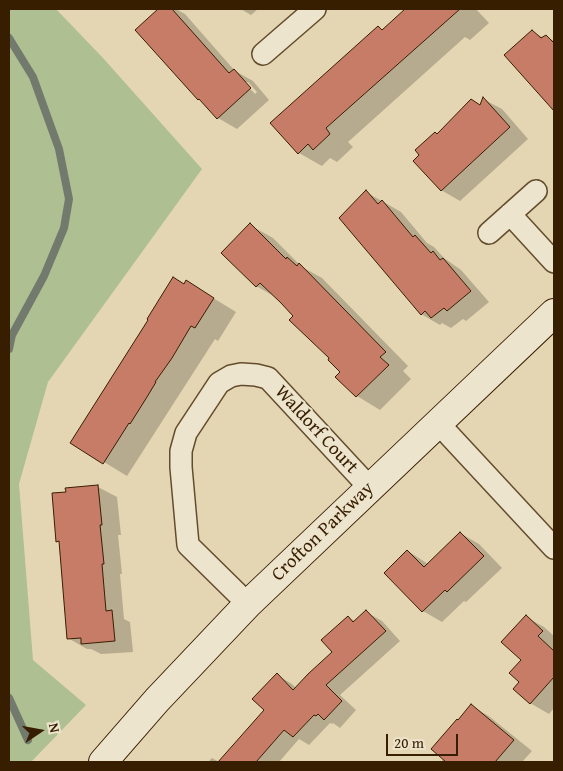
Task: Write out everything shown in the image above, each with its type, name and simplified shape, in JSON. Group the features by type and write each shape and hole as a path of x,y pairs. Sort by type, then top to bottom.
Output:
{"street":[{"path":"263,54 315,9"},
{"path":"490,233 536,191"},
{"path":"510,214 554,262"},
{"name":"Crofton Parkway","path":"103,762 157,700 248,604 554,313"},
{"name":"Waldorf Court","path":"248,604 188,545 181,451 186,433 219,382 230,376 241,374 268,378 370,488"},
{"path":"438,423 554,548"}],"green space":[{"path":"9,9 56,9 103,58 202,169 48,382 19,484 33,660 86,705 31,762 9,762"}],"building":[{"path":"158,9 172,9 229,73 234,69 251,88 217,119 135,30"},
{"path":"405,9 460,9 326,128 330,134 313,150 308,144 298,154 270,123 378,26 382,30"},
{"path":"532,30 541,38 546,35 554,43 554,111 504,55"},
{"path":"483,97 510,127 441,191 413,161 419,155 415,150 435,132 437,134 471,99 480,105"},
{"path":"366,190 378,204 382,200 413,237 415,235 431,253 433,251 440,260 443,258 471,291 447,311 444,308 431,318 425,311 421,315 339,218"},
{"path":"250,223 286,259 287,257 297,266 299,263 386,352 380,357 389,365 356,397 335,377 340,372 328,360 329,358 289,320 293,316 281,303 260,283 256,287 221,253"},
{"path":"173,277 184,284 186,280 214,298 195,328 191,326 103,464 70,443"},
{"path":"98,485 106,611 112,610 115,641 81,644 81,638 67,639 59,541 56,542 52,493 66,492 65,488"},
{"path":"460,532 484,556 447,592 445,590 422,612 384,573 407,550 424,567"},
{"path":"366,610 386,631 326,685 342,701 324,720 318,714 314,715 293,737 284,730 256,762 218,762 264,710 252,699 277,673 293,690 332,652 321,640 348,616 353,622"},
{"path":"526,615 543,631 538,636 554,651 554,677 530,704 513,689 519,682 509,673 521,660 501,642"},
{"path":"471,704 514,740 495,762 446,762 431,749"}],"waterway":[{"path":"9,38 33,77 59,149 69,199 64,228 44,276 12,335 9,349"},
{"path":"9,698 28,740"}]}
